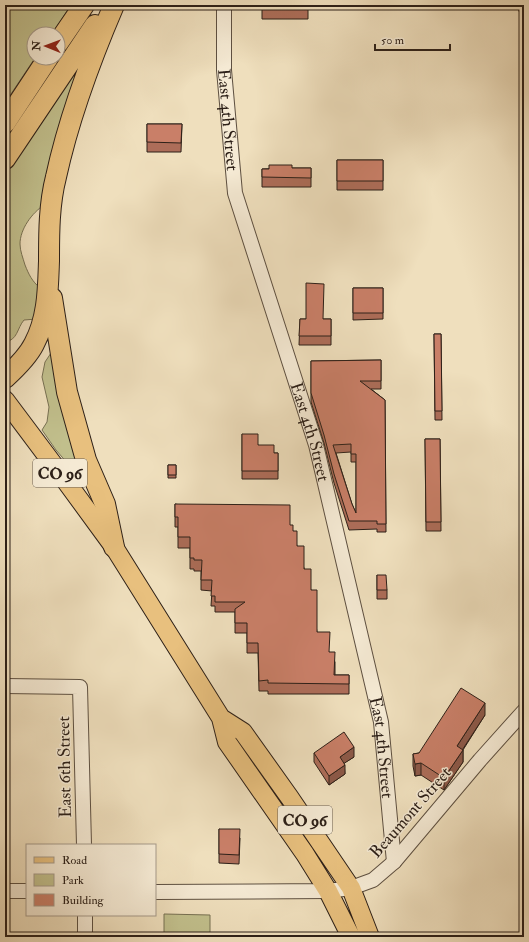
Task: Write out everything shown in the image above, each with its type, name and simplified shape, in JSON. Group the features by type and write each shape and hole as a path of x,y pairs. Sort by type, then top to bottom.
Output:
{"highway":[{"path":"66,32 84,5"},
{"path":"5,159 109,5"},
{"name":"CO 96","path":"114,5 92,55 65,138 57,172 50,216 48,280 56,319 58,342 67,392 86,460 106,504 114,547"},
{"path":"5,123 43,66"},
{"path":"5,378 27,354 38,336 46,306 48,280"}],"main road":[{"name":"CO 96","path":"5,400 114,547 221,718 227,742 301,848 328,891 351,937"},
{"name":"CO 96","path":"221,718 243,732 351,888 370,937"}],"street":[{"name":"East 4th Street","path":"224,5 224,70 235,193 316,445 381,722 394,862"},
{"name":"East 6th Street","path":"5,686 80,687 84,844"},
{"name":"Beaumont Street","path":"156,892 328,891 351,888 373,880 394,862 480,760 524,711"},
{"path":"5,891 26,891"},
{"path":"85,916 85,937"}],"green space":[{"path":"12,5 71,5 57,26 26,26 26,66 30,66 5,103 5,11"},
{"path":"90,46 44,205 35,212 24,227 21,238 20,249 25,265 31,278 40,288 37,319 24,320 15,336 9,341 5,342 5,174"},
{"path":"53,350 81,456 68,464 42,430 47,422 49,407 42,377 45,362"},
{"path":"164,914 210,915 210,937 164,937"}],"building":[{"path":"262,5 308,5 308,7 262,7"},
{"path":"147,124 182,124 181,143 147,142"},
{"path":"337,160 383,160 383,181 337,181"},
{"path":"269,165 292,165 292,168 311,168 311,178 262,177 262,169 269,169"},
{"path":"306,283 324,284 323,319 331,319 331,336 299,336 300,319 306,319"},
{"path":"353,288 383,288 383,313 353,313"},
{"path":"434,334 441,334 442,411 435,411"},
{"path":"381,360 381,381 360,381 385,400 386,524 377,524 377,521 349,521 311,393 311,361","holes":["351,444 351,454 356,454 356,513 333,445"]},
{"path":"242,434 258,434 258,445 274,445 274,453 278,453 278,471 242,471"},
{"path":"425,439 440,439 441,522 426,522"},
{"path":"168,465 176,465 176,475 168,475"},
{"path":"175,504 290,505 290,525 293,525 293,531 297,531 297,546 304,546 304,569 311,569 311,590 317,590 317,632 330,632 329,652 335,652 334,675 349,675 349,684 268,683 268,680 259,681 258,643 247,643 247,623 235,623 235,609 245,602 215,602 215,596 211,596 212,580 201,580 202,560 194,560 194,558 190,558 190,537 178,537 178,517 175,517"},
{"path":"377,575 386,575 387,590 377,590"},
{"path":"461,688 485,703 457,746 463,750 444,778 421,763 415,764 413,754 419,753"},
{"path":"344,732 354,747 340,757 345,765 329,776 314,753"},
{"path":"219,829 240,829 239,855 219,854"}],"railway":[{"path":"518,5 524,22"}]}
